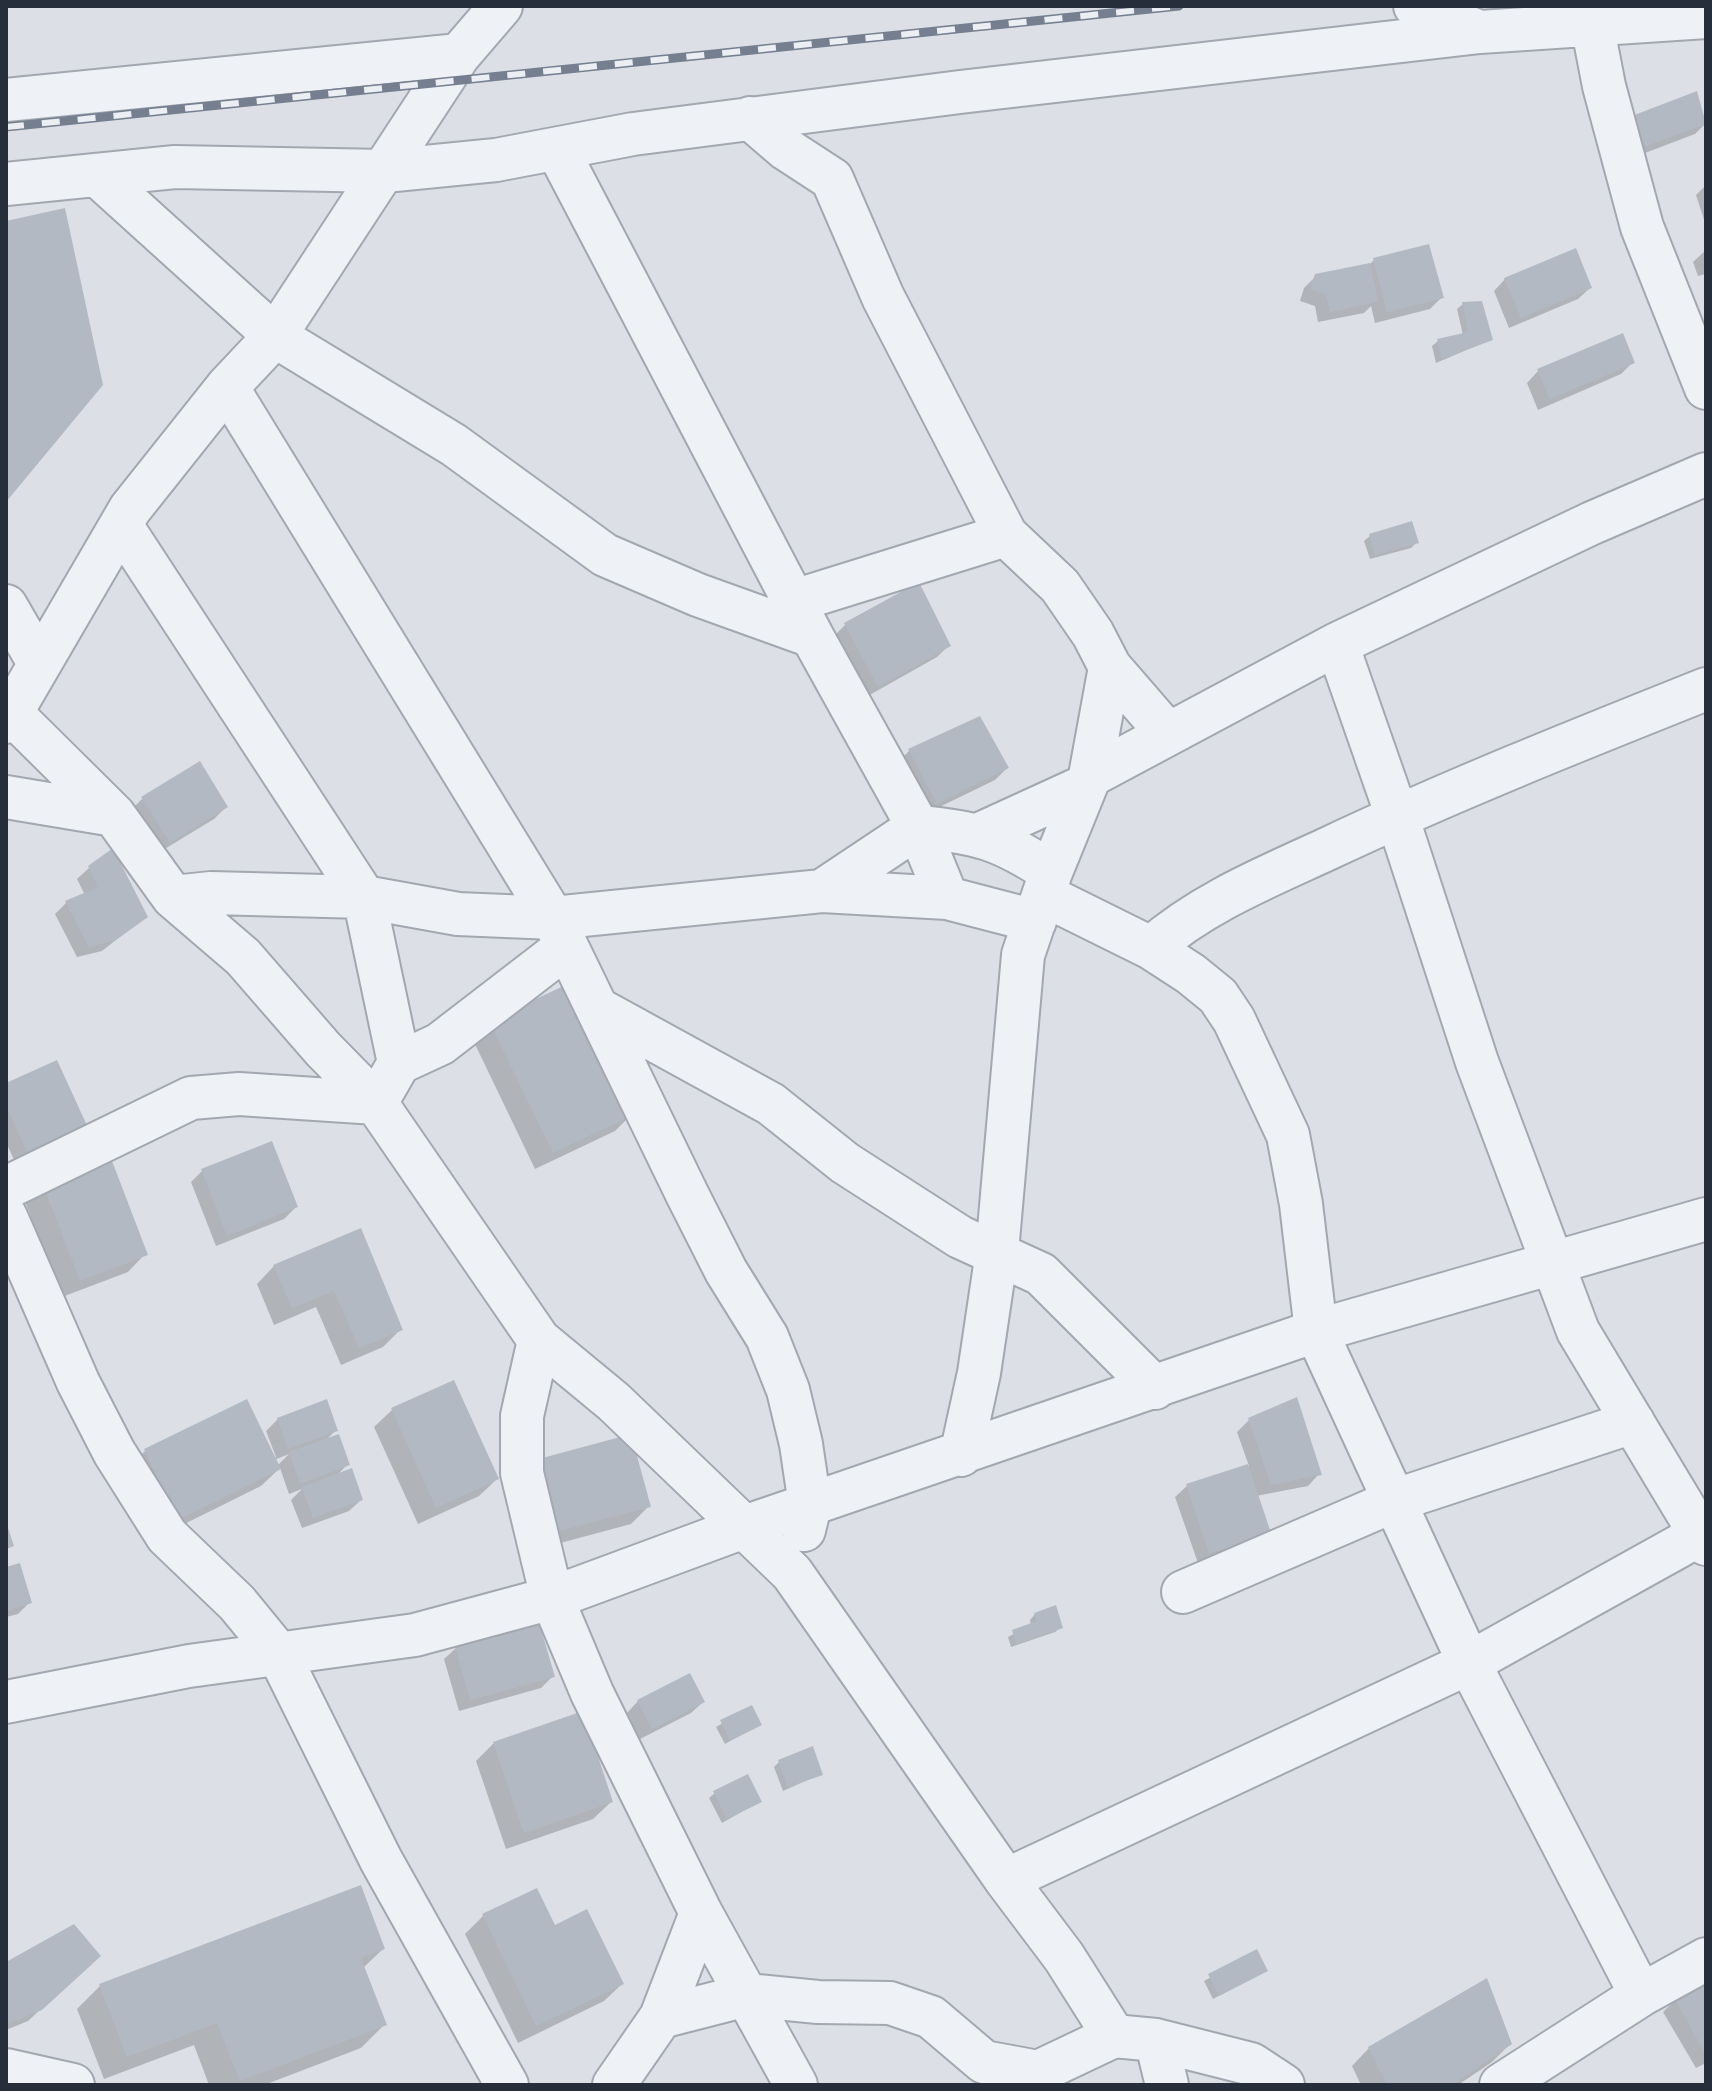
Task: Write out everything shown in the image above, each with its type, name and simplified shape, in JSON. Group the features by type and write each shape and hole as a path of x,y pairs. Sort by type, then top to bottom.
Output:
{"street":[{"path":"501,6 459,55 275,336 227,387 121,525 8,717 114,815 173,897 243,957 323,1049 376,1103 539,1340 614,1402 792,1573 1006,1880 1064,1957 1114,2036"},
{"path":"1415,6 1480,32"},
{"path":"6,184 175,167 385,171 496,160 750,118 1480,32 1592,24 1700,23"},
{"path":"1592,24 1604,86 1642,227 1706,388"},
{"path":"6,100 459,55"},
{"path":"750,118 786,149 832,179 883,297 1006,535 1060,586 1086,621 1110,667 1168,734"},
{"path":"557,149 803,618 918,827 947,898"},
{"path":"97,175 275,336 454,445 605,555 698,595 803,618 1006,535"},
{"path":"227,387 560,932 726,1271 767,1337 788,1390 810,1505 792,1573"},
{"path":"980,834 1088,781 1168,734 1337,644 1592,523 1706,474"},
{"path":"121,525 364,897 399,1063"},
{"path":"6,606 39,663"},
{"path":"1006,1880 1469,1663 1704,1539 1578,1331 1477,1062 1337,644"},
{"path":"961,1455 979,1373 997,1252 1023,955 1088,781 1110,667"},
{"path":"1151,948 1171,930 1220,899 1397,816 1706,689"},
{"path":"6,797 114,815"},
{"path":"822,891 918,827 980,834 1017,849 1044,896"},
{"path":"173,897 211,893 364,897 560,932 822,891 947,898 1044,896 1151,948 1218,996 1234,1020 1288,1135 1301,1204 1316,1331 1351,1414 1396,1500 1469,1663 1641,1995"},
{"path":"376,1103 399,1063 440,1044 560,932"},
{"path":"598,1009 771,1104 845,1163 960,1237 1041,1274 1155,1388"},
{"path":"6,1188 191,1098 239,1094 376,1103"},
{"path":"6,1217 78,1382 114,1452 167,1536 237,1603 278,1653 381,1860 507,2085"},
{"path":"6,1702 189,1666 415,1635 552,1598 744,1527 1316,1331 1706,1219"},
{"path":"539,1340 522,1416 522,1473 552,1598 592,1693 701,1913 796,2085"},
{"path":"1183,1592 1396,1500 1633,1422"},
{"path":"614,2085 661,2017 701,1913"},
{"path":"1501,2085 1641,1995 1706,1959"},
{"path":"661,2017 747,1995 818,2002 890,2003 931,2017 984,2062 1038,2072 1114,2036 1156,2040 1251,2064 1283,2085"},
{"path":"1156,2040 1167,2085"},
{"path":"6,2070 73,2085"}],"building":[{"path":"1697,91 1706,124 1635,150 1624,119"},
{"path":"65,208 103,385 6,502 6,221"},
{"path":"1429,244 1444,298 1387,312 1373,258"},
{"path":"1576,248 1592,288 1521,318 1504,278"},
{"path":"1370,263 1378,302 1330,312 1326,295 1310,289 1315,274"},
{"path":"1482,301 1493,340 1442,359 1437,339 1468,332 1462,302"},
{"path":"1623,333 1635,363 1550,399 1537,369"},
{"path":"1412,521 1419,543 1375,555 1369,534"},
{"path":"919,582 951,646 878,687 844,623"},
{"path":"980,716 1009,768 937,804 908,749"},
{"path":"200,761 228,807 170,843 141,797"},
{"path":"113,848 148,917 116,940 89,947 65,901 98,887 88,866"},
{"path":"572,982 635,1114 553,1153 489,1021"},
{"path":"57,1060 90,1132 30,1159 6,1105 6,1083"},
{"path":"272,1141 298,1207 227,1236 201,1169"},
{"path":"109,1153 148,1255 80,1281 41,1179"},
{"path":"361,1228 403,1330 359,1348 334,1291 292,1308 273,1265"},
{"path":"454,1380 499,1479 436,1508 391,1408"},
{"path":"1297,1397 1322,1475 1271,1485 1248,1418"},
{"path":"247,1399 281,1469 178,1520 144,1449"},
{"path":"327,1399 338,1431 288,1449 277,1418"},
{"path":"339,1434 350,1465 300,1484 289,1452"},
{"path":"631,1434 651,1507 555,1532 535,1460"},
{"path":"1248,1464 1272,1536 1209,1553 1186,1484"},
{"path":"352,1468 363,1500 313,1518 302,1487"},
{"path":"6,1522 14,1546 6,1549"},
{"path":"20,1563 32,1603 6,1611 6,1567"},
{"path":"1056,1605 1063,1628 1016,1644 1012,1630 1037,1621 1034,1613"},
{"path":"539,1622 555,1677 470,1700 455,1646"},
{"path":"690,1673 705,1702 652,1729 637,1700"},
{"path":"752,1705 762,1725 730,1741 720,1720"},
{"path":"583,1711 613,1802 524,1833 493,1742"},
{"path":"813,1746 823,1775 788,1787 778,1760"},
{"path":"748,1774 762,1802 727,1819 713,1791"},
{"path":"361,1885 385,1949 361,1958 387,2025 240,2081 217,2023 127,2057 99,1984"},
{"path":"537,1888 555,1925 587,1909 624,1984 536,2026 482,1914"},
{"path":"74,1924 101,1956 42,2010 7,2024 6,1962"},
{"path":"1257,1949 1268,1971 1219,1996 1208,1974"},
{"path":"1487,1978 1512,2044 1452,2085 1387,2085 1368,2047"},
{"path":"1706,1984 1706,2055 1674,1998"}],"railway":[{"path":"6,127 1179,6"}]}
